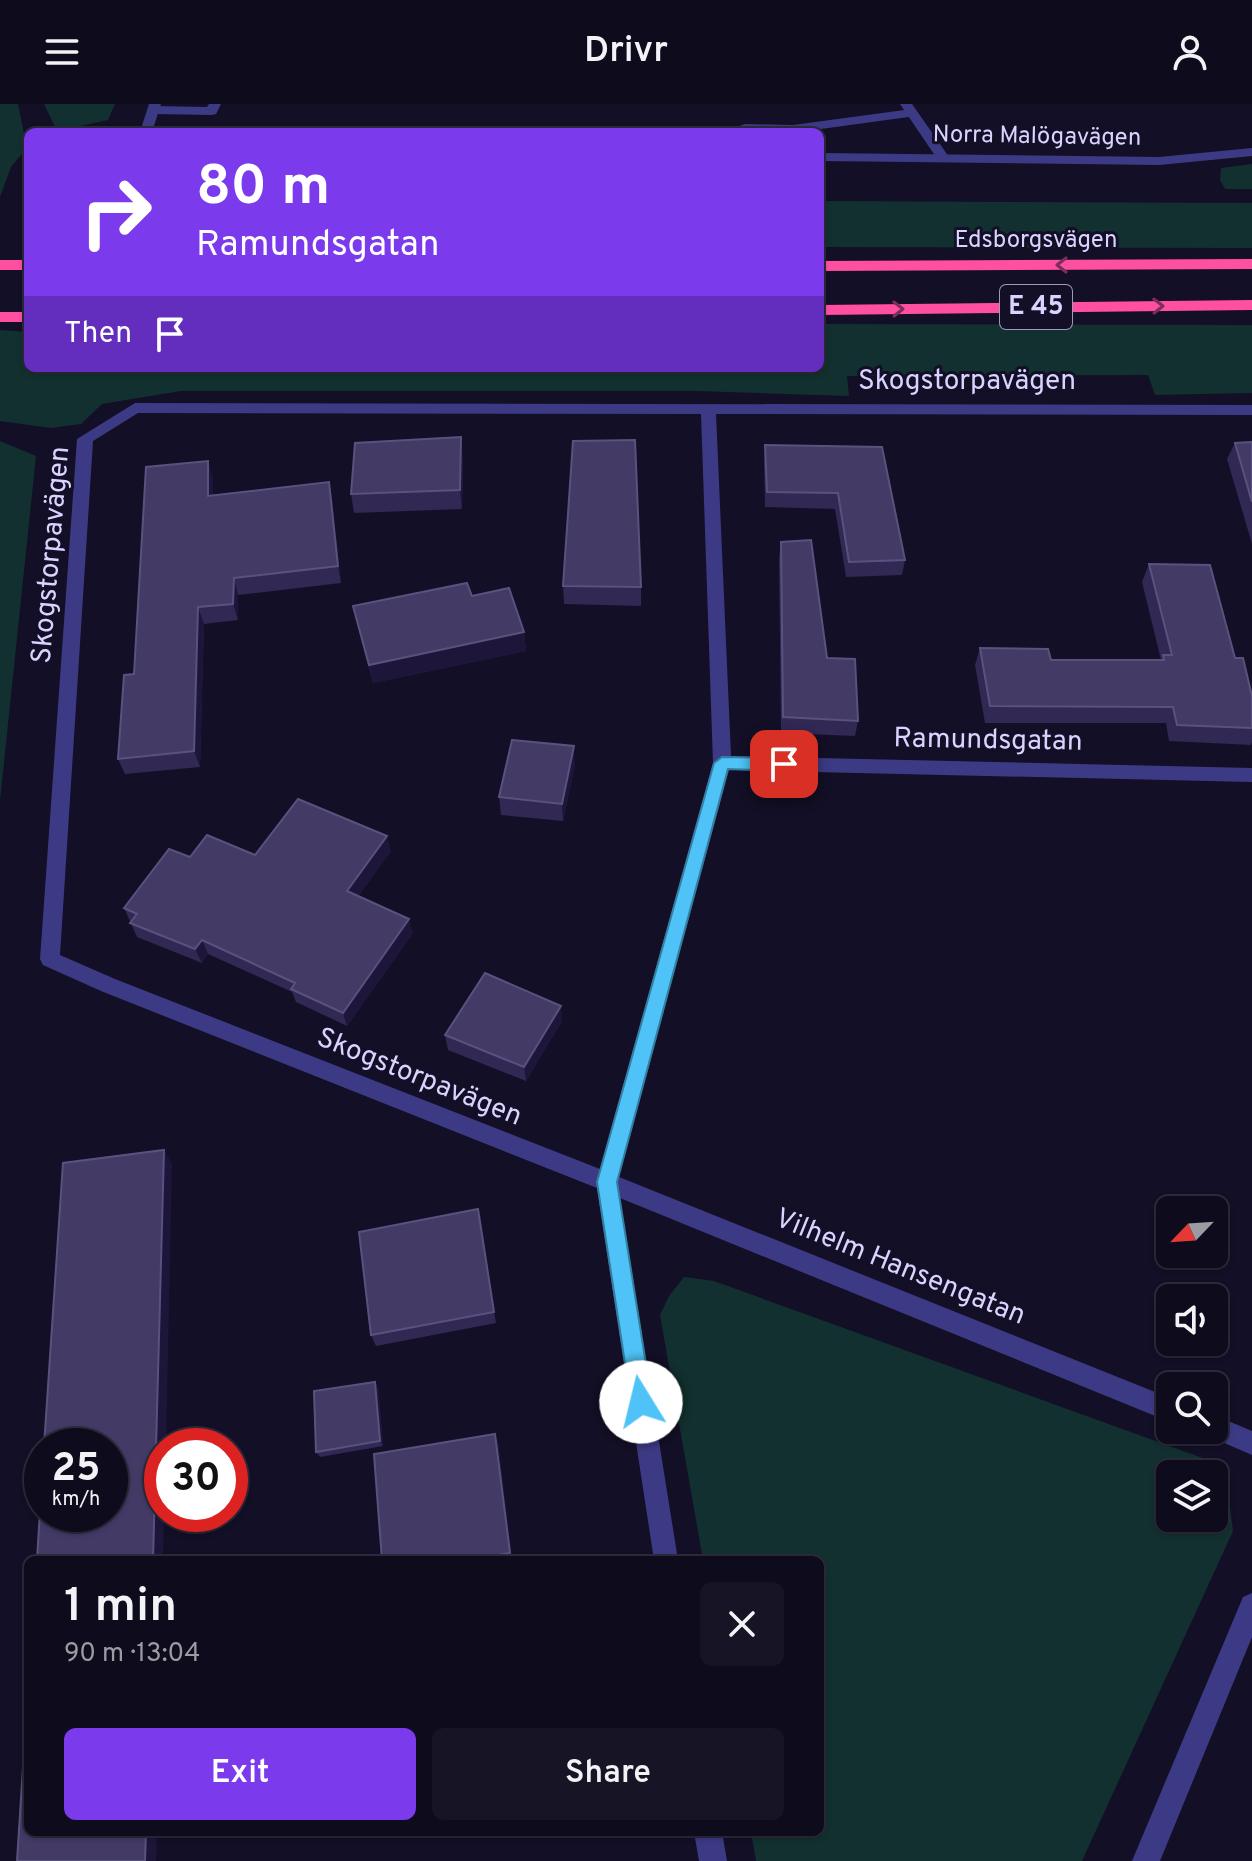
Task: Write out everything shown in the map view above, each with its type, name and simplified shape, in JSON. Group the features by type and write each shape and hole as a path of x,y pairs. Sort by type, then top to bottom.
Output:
{"highway":[{"name":"Edsborgsvägen","path":"824,266 1252,264"},
{"path":"0,265 24,265"},
{"name":"E 45","path":"824,310 1252,305"},
{"path":"0,317 24,317"}],"street":[{"path":"147,128 154,107 212,111 215,104"},
{"path":"799,128 909,109 943,157"},
{"name":"Norra Malögavägen","path":"824,157 1159,161 1252,152"},
{"name":"Skogstorpavägen","path":"607,1182 108,985 50,959 85,439 135,408 1252,410"},
{"path":"665,1556 607,1182 722,763 708,410"},
{"name":"Ramundsgatan","path":"722,763 1252,775"},
{"name":"Vilhelm Hansengatan","path":"607,1182 1156,1404"},
{"path":"1228,1433 1252,1443"},
{"path":"1146,1861 1252,1606"},
{"path":"709,1836 713,1861"}],"green space":[{"path":"0,104 18,104 24,152 11,167 0,197"},
{"path":"44,104 115,104 108,120 56,128"},
{"path":"1252,164 1252,189 1225,189 1220,180 1221,168"},
{"path":"824,201 1252,203 1252,248 824,247"},
{"path":"824,324 1252,325 1252,393 1155,395 1148,375 847,376 849,396 697,391 181,391 102,404 81,424 51,428 0,421 0,330 24,332 24,372 824,372"},
{"path":"0,441 36,456 0,801"},
{"path":"684,1277 714,1281 1156,1441 1156,1444 1208,1460 1156,1460 1156,1532 1228,1532 1228,1496 1233,1531 1082,1861 756,1861 752,1836 824,1836 824,1556 702,1556 660,1315 669,1296"}],"building":[{"path":"461,437 460,490 351,494 355,443"},
{"path":"635,440 641,587 563,586 573,441"},
{"path":"1252,442 1252,502 1235,443"},
{"path":"765,445 882,447 905,560 849,562 838,493 767,492"},
{"path":"208,461 208,496 329,482 338,566 234,578 233,604 198,607 194,751 118,759 124,675 134,674 146,467"},
{"path":"811,540 827,658 855,659 858,721 783,717 781,542"},
{"path":"1149,564 1210,565 1235,658 1243,658 1252,696 1252,728 1177,725 1173,707 990,706 980,648 1048,649 1051,660 1164,660 1163,655 1172,655"},
{"path":"467,583 472,596 509,588 524,632 369,665 353,606"},
{"path":"512,740 574,746 562,804 499,797"},
{"path":"298,799 387,836 347,891 409,919 343,1013 291,989 295,983 202,940 195,949 130,923 137,914 124,908 169,849 190,857 207,835 255,855"},
{"path":"485,973 561,1006 524,1067 445,1035"},
{"path":"164,1150 157,1428 144,1428 144,1532 154,1532 153,1556 37,1556 39,1532 128,1532 128,1428 45,1428 63,1163"},
{"path":"478,1209 494,1312 371,1335 359,1232"},
{"path":"375,1382 380,1441 316,1452 314,1391"},
{"path":"495,1434 510,1553 492,1556 382,1556 374,1454"},
{"path":"24,1752 24,1836 146,1836 145,1861 17,1861"}],"route":[{"path":"641,1402 607,1182 722,763 784,764"}]}
